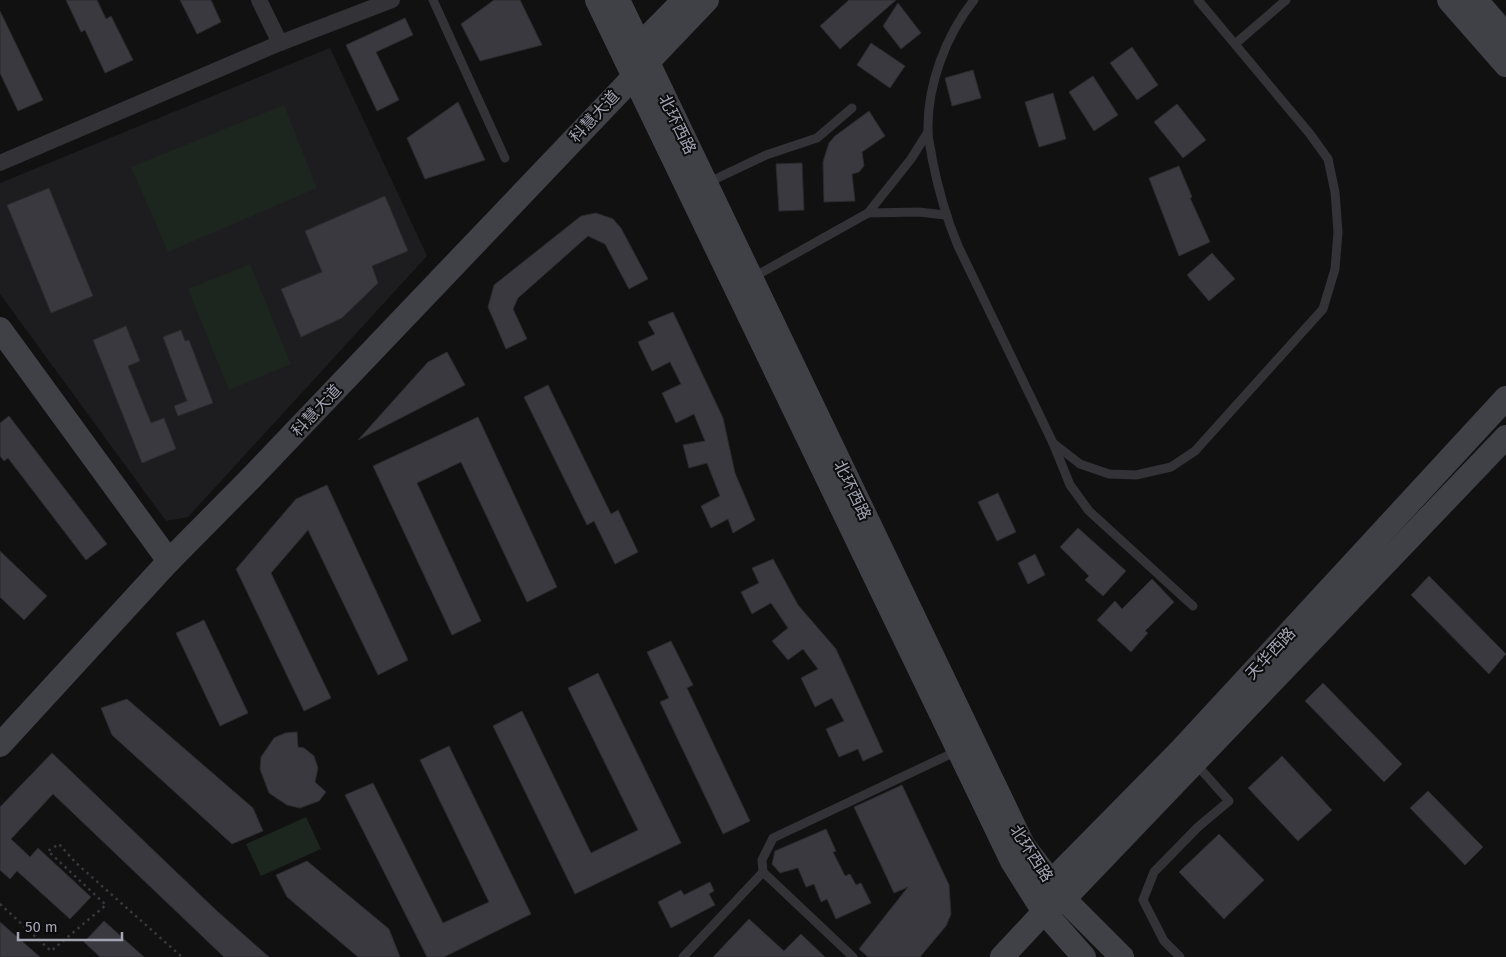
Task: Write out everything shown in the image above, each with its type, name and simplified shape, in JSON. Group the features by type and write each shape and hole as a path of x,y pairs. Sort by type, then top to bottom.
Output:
{"street":[{"path":"259,0 280,43"},
{"path":"0,162 280,43 392,0"},
{"name":"北环西路","path":"597,0 640,61 707,183 1023,845 1057,891 1122,957"},
{"name":"北环西路","path":"618,0 640,61 958,750 1012,861 1044,912 1084,957"},
{"name":"科慧大道","path":"640,61 684,0"},
{"name":"科慧大道","path":"0,745 169,561 252,478 640,61 707,0"},
{"path":"1449,0 1506,65"},
{"path":"1476,0 1506,35"},
{"path":"0,329 169,561"},
{"name":"天华西路","path":"1188,757 1506,398"},
{"name":"天华西路","path":"1002,957 1044,912 1057,891 1506,437"}],"lane":[{"path":"433,0 505,158"},
{"path":"974,0 961,16 944,48 932,95 928,132 945,215 958,246 1053,443 1070,485 1089,511 1193,606"},
{"path":"1053,443 1080,464 1109,474 1136,475 1171,467 1195,451 1323,309 1335,269 1338,232 1335,192 1328,159 1310,134 1198,0"},
{"path":"1235,44 1286,0"},
{"path":"707,183 766,155 817,138 852,108"},
{"path":"752,278 868,213 911,159 928,132"},
{"path":"868,213 919,212 945,215"},
{"path":"853,957 763,872 762,860 773,838 958,750"},
{"path":"1180,957 1164,941 1144,900 1154,872 1198,827 1230,800 1188,757"},
{"path":"683,957 763,872"}],"path":[{"path":"0,904 51,951 106,905 48,852 59,844 76,862 182,957"}],"shaded area":[{"path":"330,48 427,256 188,517 166,521 0,294 0,183"},
{"path":"284,105 317,188 168,252 131,167"},
{"path":"250,264 291,364 229,390 188,289"},
{"path":"306,817 321,849 261,876 246,844"}],"building":[{"path":"66,0 97,0 106,19 111,16 133,60 105,73 85,30 81,32"},
{"path":"180,0 211,0 221,22 197,34"},
{"path":"494,0 520,0 542,45 480,61 461,24"},
{"path":"849,0 896,0 840,49 820,26"},
{"path":"898,3 921,33 901,49 883,26"},
{"path":"0,11 43,100 18,111 0,73"},
{"path":"405,18 413,35 376,52 399,100 377,111 346,45"},
{"path":"871,43 905,66 890,88 857,65"},
{"path":"1132,47 1158,85 1137,100 1110,63"},
{"path":"973,70 981,98 952,106 945,78"},
{"path":"1093,76 1118,115 1094,131 1069,92"},
{"path":"1053,93 1066,139 1039,147 1025,102"},
{"path":"458,102 485,160 425,179 407,138"},
{"path":"1177,104 1206,140 1183,158 1154,122"},
{"path":"869,111 885,136 862,152 864,166 859,172 852,174 855,201 824,202 823,162 829,143 835,136"},
{"path":"802,163 804,210 779,211 776,164"},
{"path":"1179,166 1192,197 1190,198 1210,242 1179,256 1149,178"},
{"path":"49,188 93,296 51,313 7,205"},
{"path":"385,196 408,251 372,266 378,283 342,318 301,337 281,289 322,272 305,231"},
{"path":"596,213 613,219 621,228 648,279 629,289 605,244 588,236 518,298 513,309 527,339 506,349 488,307 494,285 581,216"},
{"path":"1212,253 1235,279 1209,301 1187,275"},
{"path":"673,312 723,418 735,473 755,520 733,533 728,519 711,528 701,506 720,496 707,463 689,468 683,445 705,441 694,414 676,423 662,393 681,384 670,362 652,371 638,342 655,334 648,322"},
{"path":"126,326 140,361 128,366 151,423 164,418 176,449 142,463 93,340"},
{"path":"181,330 185,341 189,340 213,403 178,416 174,406 187,401 163,337"},
{"path":"447,352 465,385 358,440 428,362"},
{"path":"548,385 611,514 618,510 638,552 615,564 594,521 587,525 524,397"},
{"path":"9,416 107,544 86,560 8,458 4,461 0,456 0,423"},
{"path":"478,417 557,587 527,602 461,462 417,483 481,621 452,635 373,466"},
{"path":"327,485 408,660 378,675 308,530 271,573 331,698 304,711 236,569 296,499"},
{"path":"998,493 1016,532 997,541 978,502"},
{"path":"1078,528 1126,571 1103,596 1085,580 1089,576 1060,547"},
{"path":"0,551 47,596 24,620 0,597"},
{"path":"1035,554 1045,575 1028,584 1018,563"},
{"path":"773,559 798,605 836,649 883,752 863,761 858,749 839,757 826,729 844,721 832,698 815,707 801,678 818,669 803,649 788,660 772,641 788,628 771,603 752,614 741,592 759,583 752,568"},
{"path":"1429,576 1506,654 1489,674 1411,595"},
{"path":"1152,579 1174,602 1145,631 1148,633 1131,652 1097,620 1115,601 1122,609"},
{"path":"204,620 248,713 220,726 176,633"},
{"path":"671,641 693,685 687,688 750,821 723,834 660,702 669,698 647,652"},
{"path":"598,673 681,843 575,894 493,726 522,711 591,853 638,830 568,688"},
{"path":"1323,683 1402,764 1384,782 1305,701"},
{"path":"127,699 253,808 263,831 232,844 112,735 101,708"},
{"path":"297,732 298,747 304,748 314,756 318,768 315,782 326,792 319,801 300,808 287,805 269,793 260,769 261,757 274,738 285,733"},
{"path":"449,746 531,914 444,957 427,957 345,795 373,783 443,923 489,902 420,760"},
{"path":"52,753 217,911 269,957 224,957 53,794 11,839 30,857 38,848 91,897 70,919 17,871 10,879 0,870 0,807"},
{"path":"1282,756 1332,810 1298,841 1248,788"},
{"path":"902,785 949,885 951,914 946,926 920,957 868,957 859,949 908,887 894,893 854,807"},
{"path":"1428,791 1483,847 1465,865 1410,808"},
{"path":"826,829 836,851 833,852 845,876 850,874 856,885 861,883 871,903 836,919 827,899 821,902 814,884 806,887 798,868 780,873 772,864 775,851"},
{"path":"1219,834 1264,880 1224,919 1179,872"},
{"path":"307,861 389,929 400,957 358,957 287,897 276,875"},
{"path":"710,882 714,891 709,894 715,905 671,928 658,902 681,890 684,895"},
{"path":"749,919 784,951 801,934 825,957 713,957"},
{"path":"104,921 144,957 100,957 84,942"},
{"path":"0,922 40,957 0,957"}]}
